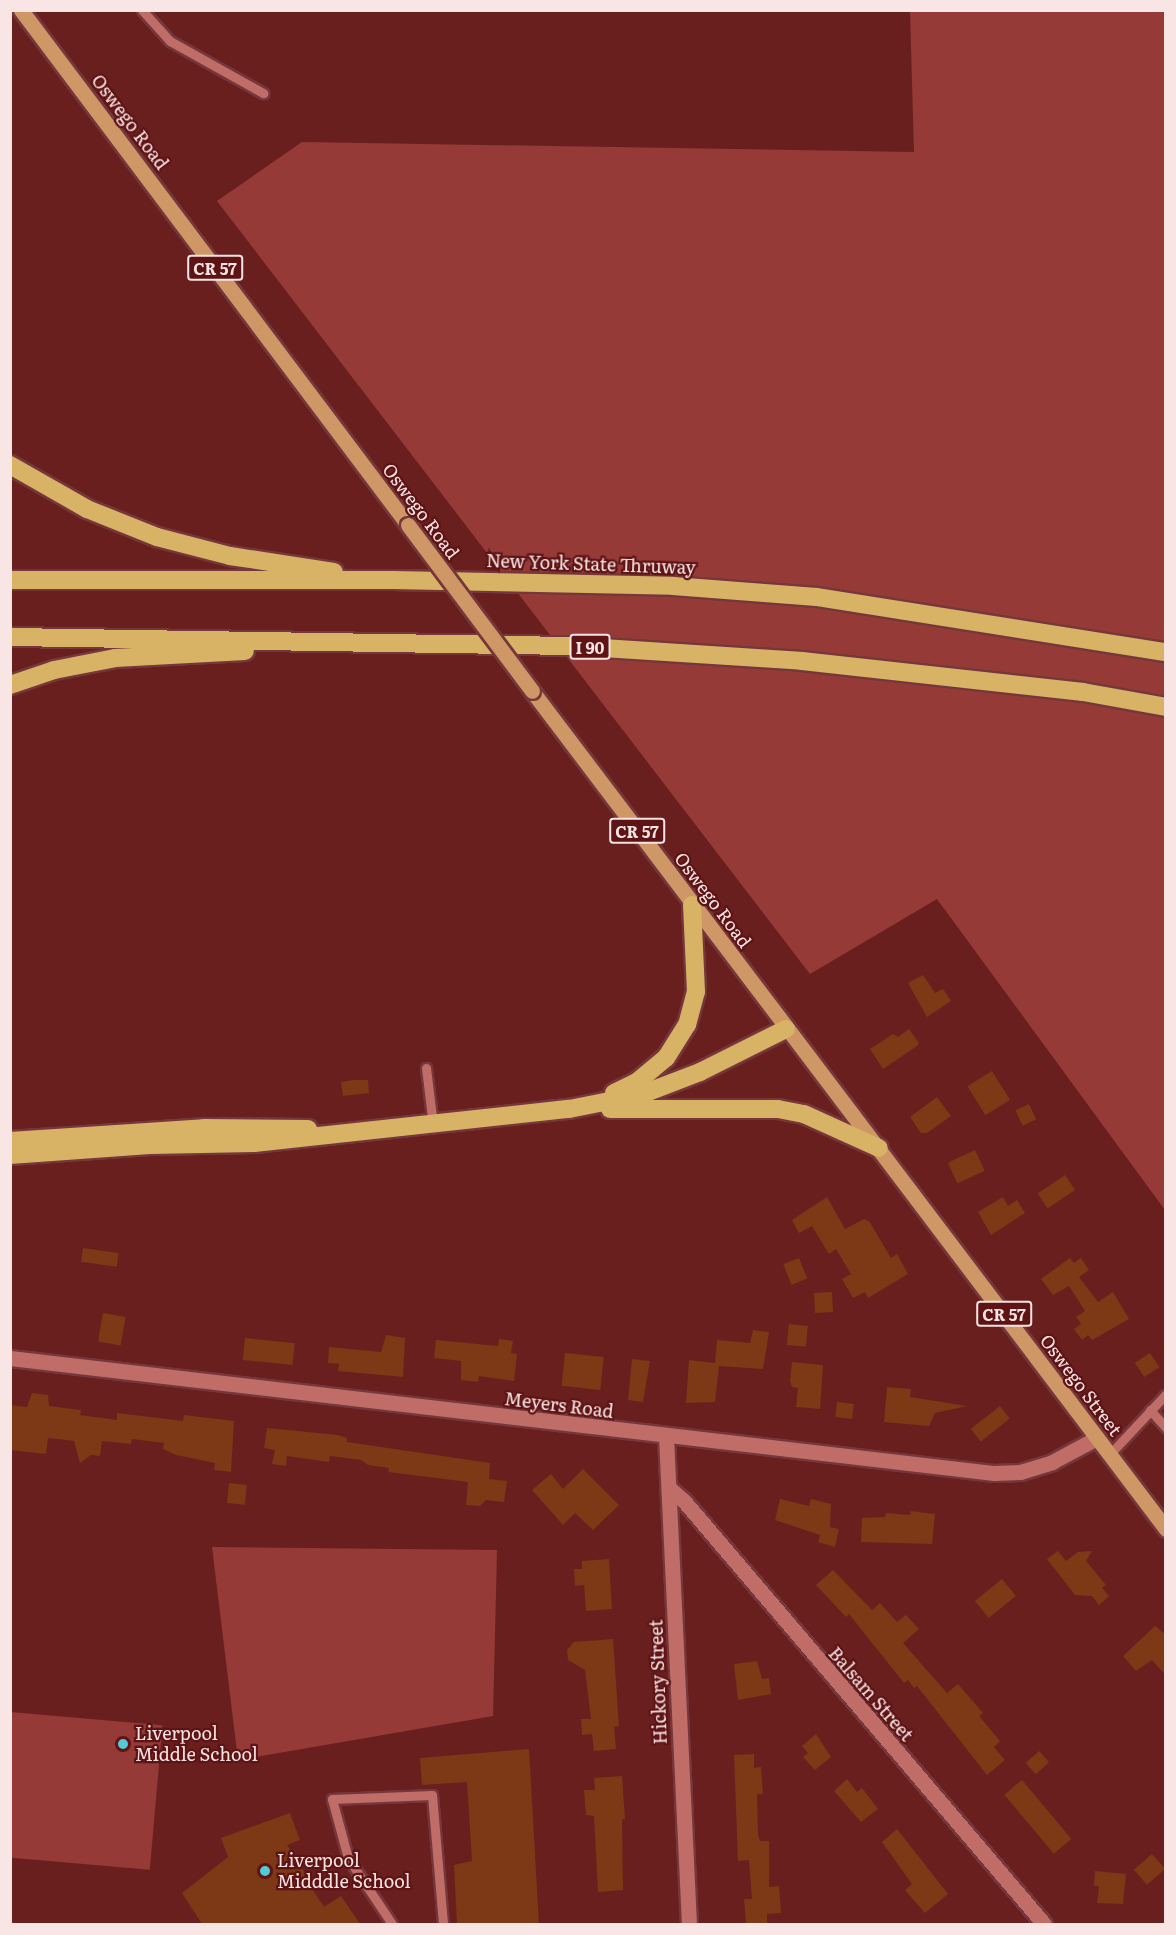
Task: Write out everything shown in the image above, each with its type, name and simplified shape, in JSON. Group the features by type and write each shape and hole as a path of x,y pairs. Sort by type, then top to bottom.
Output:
{"highway":[{"path":"10,465 87,509 157,537 230,556 393,580"},
{"name":"New York State Thruway","path":"10,580 393,580 673,586 817,597 1166,652"},
{"name":"I 90","path":"10,636 573,646 802,661 1083,692 1166,707"},
{"path":"10,684 54,670 115,658 281,649 320,641"},
{"path":"569,1109 637,1082 666,1058 687,1025 696,992 692,905"},
{"path":"10,1155 150,1145 254,1143 569,1109 640,1095 700,1072 786,1029"},
{"path":"569,1109 778,1109 804,1114 879,1148"},
{"path":"10,1141 256,1127 367,1132"},
{"path":"10,1135 34,1139"}],"main road":[{"name":"Oswego Road","path":"21,10 692,905 879,1148"},
{"name":"Oswego Street","path":"879,1148 1166,1529"}],"street":[{"name":"Meyers Road","path":"10,1359 666,1437 994,1473 1020,1472 1052,1462 1097,1438"},
{"name":"Hickory Street","path":"666,1437 689,1924"},
{"name":"Balsam Street","path":"669,1488 684,1501 1044,1924"}],"lane":[{"path":"142,10 170,41 263,93"},
{"path":"426,1068 433,1125"},
{"path":"1109,1455 1166,1395"},
{"path":"1150,1410 1166,1428"},
{"path":"392,1924 348,1858 332,1800 432,1795 443,1924"}],"shaded area":[{"path":"910,11 1165,11 1165,1210 937,899 810,974 217,201 302,142 914,152"},
{"path":"212,1547 497,1550 493,1716 238,1760"},
{"path":"10,1712 162,1725 150,1870 10,1858"}],"building":[{"path":"923,975 935,993 943,989 951,1001 927,1017 908,983"},
{"path":"909,1029 919,1043 883,1069 870,1049 893,1034 898,1037"},
{"path":"992,1071 1010,1100 985,1115 967,1086"},
{"path":"368,1080 369,1093 343,1096 341,1082"},
{"path":"937,1097 951,1116 927,1133 921,1133 910,1117"},
{"path":"1029,1104 1036,1119 1023,1126 1015,1110"},
{"path":"975,1150 985,1171 958,1184 948,1163"},
{"path":"1065,1175 1075,1190 1048,1208 1038,1193"},
{"path":"827,1197 845,1229 864,1219 869,1221 891,1258 897,1254 908,1274 868,1298 865,1292 853,1298 842,1279 851,1274 836,1249 829,1254 812,1226 799,1233 792,1220"},
{"path":"1003,1197 1008,1206 1017,1200 1025,1213 991,1235 978,1212"},
{"path":"83,1248 119,1253 117,1267 81,1262"},
{"path":"799,1258 807,1278 791,1285 783,1264"},
{"path":"1070,1258 1074,1263 1081,1258 1089,1270 1079,1277 1098,1302 1113,1292 1129,1319 1092,1340 1088,1335 1082,1340 1074,1329 1081,1324 1076,1317 1085,1311 1069,1286 1053,1295 1041,1279"},
{"path":"832,1292 833,1312 815,1313 814,1293"},
{"path":"103,1313 126,1317 121,1346 98,1342"},
{"path":"789,1324 808,1326 806,1347 787,1345"},
{"path":"753,1330 769,1332 763,1369 719,1366 715,1402 686,1403 689,1360 715,1363 717,1340 750,1343"},
{"path":"386,1335 405,1338 403,1377 338,1371 339,1364 328,1363 329,1347 381,1352"},
{"path":"245,1338 295,1343 292,1365 243,1360"},
{"path":"499,1339 513,1341 511,1353 517,1354 514,1381 479,1376 478,1382 461,1380 461,1361 434,1358 436,1340 498,1346"},
{"path":"565,1353 604,1357 600,1390 562,1386"},
{"path":"1150,1353 1159,1367 1144,1377 1135,1363"},
{"path":"632,1359 650,1361 643,1402 628,1400"},
{"path":"792,1362 823,1365 820,1409 796,1407 798,1388 792,1387 790,1381"},
{"path":"887,1387 911,1389 910,1397 967,1406 935,1413 929,1426 884,1422"},
{"path":"32,1393 48,1395 49,1406 81,1410 80,1415 117,1420 117,1413 183,1421 184,1415 234,1421 231,1472 214,1470 215,1463 176,1455 163,1449 164,1443 132,1439 131,1444 102,1441 100,1456 91,1455 80,1463 74,1441 48,1438 46,1454 10,1450 10,1405 27,1407"},
{"path":"837,1402 854,1404 852,1419 835,1417"},
{"path":"1000,1406 1010,1419 981,1441 971,1429"},
{"path":"267,1428 338,1435 347,1438 347,1442 490,1463 489,1479 507,1481 504,1502 486,1500 480,1506 466,1505 468,1482 388,1472 389,1468 368,1465 361,1460 330,1456 329,1462 287,1456 286,1466 272,1464 275,1450 264,1448"},
{"path":"583,1469 619,1505 593,1530 575,1513 563,1525 532,1490 551,1474 563,1489"},
{"path":"229,1483 247,1485 245,1505 227,1503"},
{"path":"780,1499 809,1506 811,1499 831,1504 830,1527 839,1529 835,1547 818,1542 820,1535 775,1520"},
{"path":"911,1511 935,1514 932,1544 861,1542 862,1518 885,1517 886,1513 910,1515"},
{"path":"1058,1551 1066,1561 1078,1552 1092,1551 1086,1561 1106,1585 1102,1588 1109,1596 1099,1605 1092,1596 1075,1595 1047,1559"},
{"path":"609,1559 612,1609 586,1611 584,1585 575,1586 574,1569 582,1569 582,1561"},
{"path":"833,1570 872,1610 880,1603 897,1622 906,1615 919,1629 903,1643 947,1693 958,1684 983,1713 979,1716 1000,1741 994,1747 1005,1760 987,1775 917,1686 914,1688 908,1680 904,1683 849,1614 846,1617 816,1585"},
{"path":"1002,1579 1016,1596 989,1618 975,1601"},
{"path":"1155,1626 1166,1635 1166,1676 1152,1660 1136,1671 1123,1656"},
{"path":"613,1639 619,1726 614,1727 616,1749 594,1751 592,1734 582,1735 581,1719 591,1719 585,1670 568,1660 567,1650 574,1642"},
{"path":"757,1661 762,1679 769,1678 771,1694 738,1700 734,1664"},
{"path":"816,1734 831,1757 815,1770 803,1757 808,1753 802,1746"},
{"path":"529,1749 539,1924 457,1924 454,1865 472,1861 467,1782 422,1785 420,1758"},
{"path":"1039,1751 1049,1762 1036,1774 1026,1763"},
{"path":"754,1754 754,1768 761,1767 763,1794 757,1794 758,1835 760,1841 769,1841 769,1887 779,1886 781,1913 767,1914 767,1923 746,1924 744,1899 752,1899 749,1860 738,1861 734,1755"},
{"path":"622,1776 625,1819 622,1819 623,1890 598,1892 594,1816 586,1815 584,1790 595,1790 594,1778"},
{"path":"847,1779 857,1792 862,1788 878,1809 861,1822 834,1791"},
{"path":"1022,1780 1071,1839 1054,1854 1004,1795"},
{"name":"Liverpool Midddle School","path":"290,1813 300,1840 287,1845 307,1876 305,1878 324,1907 341,1896 360,1924 202,1924 182,1893 228,1857 221,1838"},
{"path":"897,1829 948,1894 925,1913 905,1890 912,1884 882,1842"},
{"path":"1152,1854 1165,1869 1147,1885 1134,1870"},
{"path":"1095,1871 1126,1874 1123,1904 1097,1903 1099,1886 1094,1886"}],"place":[{"name":"Liverpool Middle School","path":"123,1744"},
{"name":"Liverpool Midddle School","path":"265,1871"}]}
